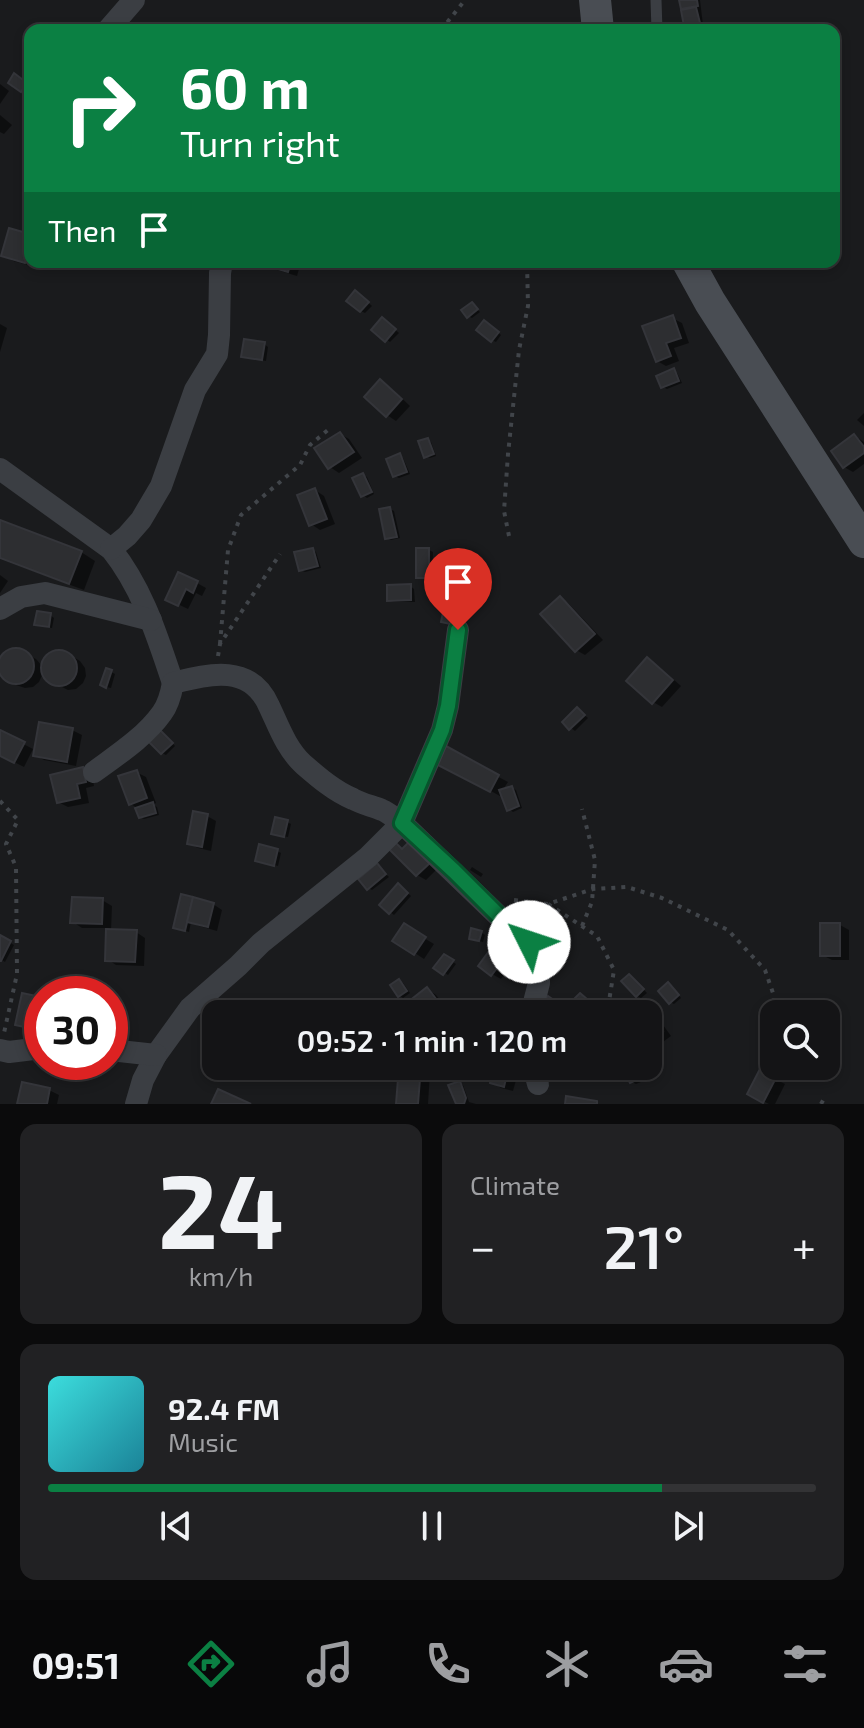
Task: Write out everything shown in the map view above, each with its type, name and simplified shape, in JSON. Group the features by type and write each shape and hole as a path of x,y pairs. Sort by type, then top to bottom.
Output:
{"main road":[{"path":"595,0 597,24"},
{"path":"691,268 864,542"}],"street":[{"path":"113,24 134,0"},
{"path":"111,549 141,520 161,486 195,390 217,354 221,268"},
{"path":"0,469 111,549 121,561 144,601 173,683 162,713 123,751 94,772"},
{"path":"0,609 21,597 45,593 151,620"},
{"path":"136,1104 143,1080 156,1055 190,1008 261,943 368,857 402,823 442,730 458,630"},
{"path":"173,683 216,674 240,678 255,685 267,702 282,737 300,761 352,799 384,811 402,823 529,942 537,957 539,983 535,1000"},
{"path":"0,1050 24,1050"},
{"path":"128,1052 156,1055"}],"lane":[{"path":"656,0 657,24"}],"path":[{"path":"446,24 465,0"},
{"path":"509,536 504,511 519,350 528,306 527,268"},
{"path":"216,674 228,550 241,515 300,465 310,445 329,429"},
{"path":"220,644 280,554"},
{"path":"0,801 18,820 6,844 16,867 17,974 0,1050"},
{"path":"582,809 595,860 592,902 582,926"},
{"path":"548,904 593,889 627,887 662,898 728,930 765,970 774,1000"},
{"path":"480,896 548,904 597,936 614,970 609,1000"},
{"path":"821,1104 825,1097"}],"building":[{"path":"679,0 697,0 698,6 681,9"},
{"path":"696,7 700,23 684,24 681,10"},
{"path":"14,73 24,81 24,88 21,92 8,83"},
{"path":"9,228 24,232 24,263 1,256"},
{"path":"355,290 369,302 360,312 346,301"},
{"path":"472,302 478,309 467,318 461,310"},
{"path":"673,315 681,338 666,343 671,356 656,362 642,326"},
{"path":"382,317 396,329 385,342 371,330"},
{"path":"484,320 499,332 491,342 476,330"},
{"path":"244,339 265,342 262,360 241,357"},
{"path":"674,368 679,381 661,388 656,376"},
{"path":"380,379 402,399 386,417 364,397"},
{"path":"340,432 354,452 328,469 314,448"},
{"path":"854,434 864,447 864,453 843,468 831,451"},
{"path":"428,438 434,454 424,458 418,441"},
{"path":"400,453 407,472 393,477 386,459"},
{"path":"363,473 372,492 361,497 352,478"},
{"path":"315,488 327,519 309,526 297,495"},
{"path":"390,507 397,537 385,539 379,509"},
{"path":"0,520 82,551 69,584 0,558"},
{"path":"313,548 318,566 299,571 294,552"},
{"path":"416,548 429,548 429,578 416,578"},
{"path":"456,555 466,557 463,571 452,569"},
{"path":"178,572 198,581 193,593 186,589 178,606 165,600"},
{"path":"411,584 411,600 387,601 387,585"},
{"path":"560,596 595,634 575,652 540,614"},
{"path":"444,608 455,610 451,624 441,622"},
{"path":"37,611 51,613 49,627 34,625"},
{"path":"9,650 23,650 32,659 32,673 23,682 9,682 0,673 0,659"},
{"path":"59,650 72,655 77,668 72,681 59,686 46,681 41,668 46,655"},
{"path":"647,657 673,680 652,704 626,681"},
{"path":"106,668 112,670 106,688 100,685"},
{"path":"577,707 585,715 569,730 562,722"},
{"path":"39,722 73,728 67,762 33,756"},
{"path":"0,730 25,742 14,763 0,756"},
{"path":"160,730 173,743 161,754 148,741"},
{"path":"446,746 499,775 490,792 436,764"},
{"path":"83,767 86,782 77,784 80,798 57,803 50,775"},
{"path":"137,770 147,798 129,805 118,776"},
{"path":"512,786 519,806 507,811 499,790"},
{"path":"153,802 156,813 139,818 135,808"},
{"path":"193,811 208,814 202,847 187,844"},
{"path":"275,817 288,820 284,837 271,834"},
{"path":"410,841 431,862 416,876 389,849 396,843 402,849"},
{"path":"259,844 278,849 274,866 255,861"},
{"path":"377,863 386,874 367,890 358,879"},
{"path":"398,883 408,893 389,914 379,905"},
{"path":"181,894 193,897 185,931 173,928"},
{"path":"72,897 103,898 102,924 70,923"},
{"path":"193,897 214,903 208,927 187,922"},
{"path":"404,923 426,937 414,955 392,941"},
{"path":"820,923 840,923 840,956 820,956"},
{"path":"471,928 482,931 479,941 469,939"},
{"path":"106,929 137,930 135,962 105,961"},
{"path":"0,935 11,941 1,961 0,961"},
{"path":"498,939 511,949 491,976 478,966"},
{"path":"444,954 454,960 443,975 433,968"},
{"path":"629,974 644,989 636,997 621,981"},
{"path":"399,979 407,991 398,997 390,985"},
{"path":"668,982 679,995 669,1004 658,991"},
{"path":"427,987 437,1000 411,1000"},
{"path":"22,993 24,993 24,1027 15,1025"},
{"path":"580,993 588,1000 575,1000"},
{"path":"760,1069 760,1080 775,1080 763,1103 747,1094"},
{"path":"398,1080 420,1080 418,1104 396,1104"},
{"path":"491,1080 506,1080 504,1087 490,1083"},
{"path":"460,1081 466,1098 464,1104 456,1104 448,1085"},
{"path":"22,1082 50,1088 47,1104 17,1104"},
{"path":"218,1089 251,1104 211,1104"},
{"path":"566,1096 597,1101 597,1104 565,1104"}],"route":[{"path":"458,630 442,730 402,823 529,942"}]}
